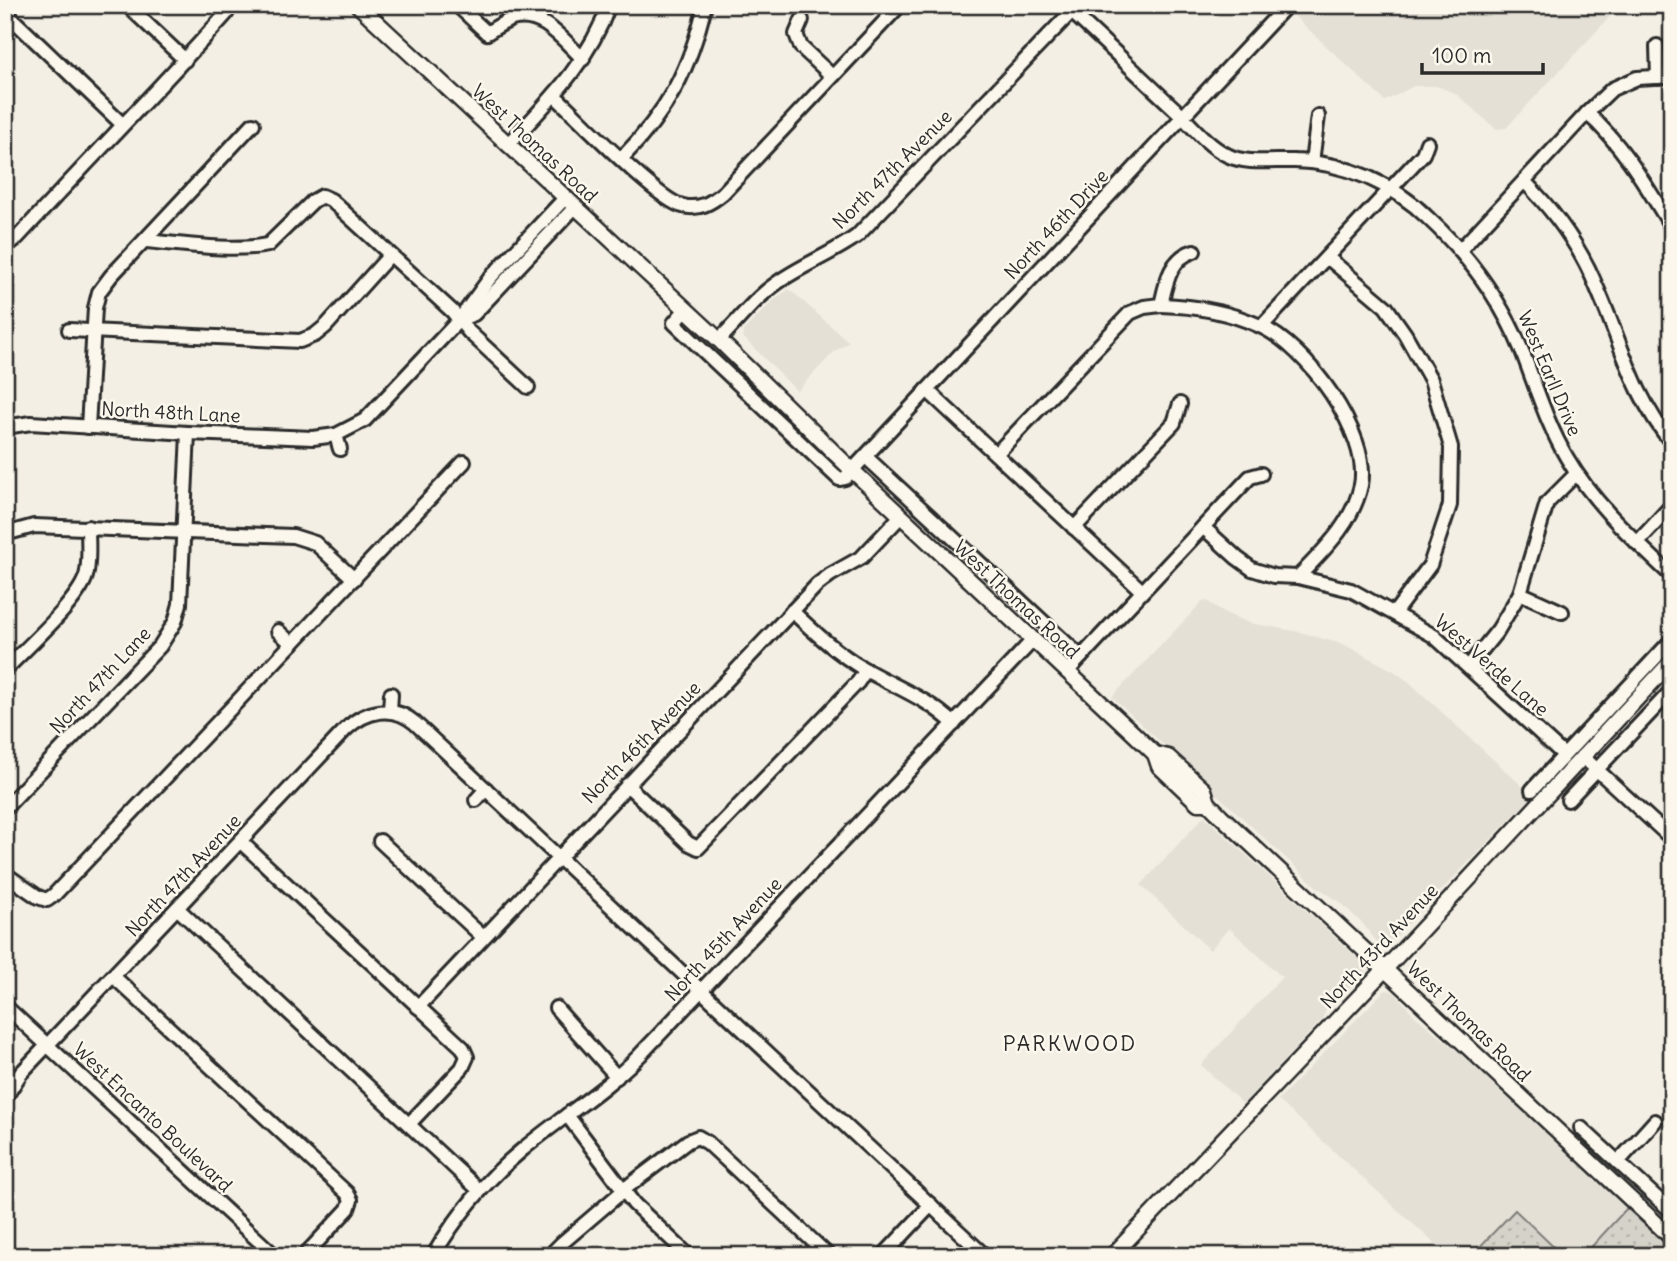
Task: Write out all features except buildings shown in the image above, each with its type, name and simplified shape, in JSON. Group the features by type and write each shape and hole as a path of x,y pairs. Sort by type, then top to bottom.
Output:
{"main road":[{"name":"West Thomas Road","path":"358,5 719,340 853,471 1155,754 1168,757 1204,790 1208,803 1672,1238"},
{"name":"North 43rd Avenue","path":"1112,1256 1672,661"}],"street":[{"path":"127,5 185,60"},
{"path":"5,247 18,238 122,124 185,60 231,5"},
{"path":"457,5 487,33 512,19 529,17 547,25 583,59"},
{"path":"508,145 583,59 595,40 610,5"},
{"path":"622,158 652,125 674,90 695,46 705,5"},
{"path":"554,95 660,195 682,206 702,206 723,193 900,5"},
{"name":"North 46th Drive","path":"853,471 1287,5"},
{"name":"West Earll Drive","path":"1071,7 1217,148 1239,160 1312,162 1343,169 1392,189 1428,217 1460,250 1488,286 1509,324 1546,417 1576,474 1599,504 1672,576"},
{"name":"North 47th Avenue","path":"719,340 776,283 857,236 1071,7"},
{"path":"5,12 122,124"},
{"path":"802,20 796,34 801,47 832,76"},
{"path":"1460,250 1612,89 1637,78 1665,76 1657,46"},
{"path":"1587,113 1620,149 1672,228"},
{"path":"1312,162 1318,116"},
{"path":"88,427 99,292 253,124"},
{"path":"1262,326 1392,189 1423,154 1427,143"},
{"path":"1524,181 1540,197 1577,247 1596,284 1644,405 1672,443"},
{"path":"145,241 203,246 268,245 313,201 323,196 331,200 528,387"},
{"name":"North 48th Lane","path":"5,427 32,423 313,438 336,435 365,420 459,320 474,314 570,202"},
{"path":"1161,305 1172,267 1184,254 1194,251"},
{"path":"69,330 300,341 315,335 326,326 390,255"},
{"path":"1327,257 1386,307 1405,334 1432,380 1451,447 1450,505 1430,565 1395,612"},
{"path":"1296,267 1307,278"},
{"path":"996,454 1130,313 1144,307 1161,305 1213,310 1262,326 1295,351 1325,383 1346,419 1362,456 1361,485 1351,514 1331,543 1298,577"},
{"path":"686,309 674,323 839,479 845,478 853,471"},
{"path":"927,390 1142,591"},
{"path":"1074,528 1174,423 1180,404"},
{"name":"North 47th Lane","path":"5,808 166,638 175,622 180,604 188,433"},
{"path":"336,435 340,449"},
{"name":"West Thomas Road","path":"866,457 1081,657"},
{"path":"5,874 38,897 47,900 464,462"},
{"path":"1067,672 1250,477 1261,474"},
{"path":"1469,666 1498,630 1520,593 1547,503 1576,474"},
{"path":"1637,543 1672,505"},
{"name":"North 46th Avenue","path":"418,1007 792,611 830,575 862,557 901,516"},
{"path":"5,534 34,526 304,538 315,544 354,579"},
{"path":"5,670 70,602 83,584 87,574 88,527"},
{"name":"West Verde Lane","path":"1203,527 1252,569 1274,576 1298,577 1351,590 1434,636 1564,755"},
{"path":"1520,593 1562,612"},
{"path":"792,611 830,647 866,670 928,703 954,724"},
{"path":"278,631 292,644"},
{"name":"North 45th Avenue","path":"433,1256 455,1219 480,1191 514,1157 617,1077 1033,640"},
{"path":"1532,790 1672,640"},
{"path":"627,785 688,843 698,848 839,702 866,670"},
{"path":"1569,800 1672,690"},
{"path":"391,694 390,711 409,718 985,1256"},
{"name":"North 47th Avenue","path":"5,1098 21,1073 352,723 366,715 390,711"},
{"path":"1583,756 1672,839"},
{"path":"476,800 486,789"},
{"path":"380,841 483,937"},
{"path":"241,842 463,1048 467,1057 462,1068 409,1124"},
{"path":"177,908 480,1191"},
{"path":"114,976 347,1193 351,1200 348,1209 304,1256"},
{"name":"West Encanto Boulevard","path":"5,1006 275,1256"},
{"path":"556,1008 617,1077"},
{"path":"764,1071 775,1060"},
{"path":"567,1115 623,1190 689,1256"},
{"path":"1618,1161 1655,1121"},
{"path":"1581,1128 1672,1212"},
{"path":"847,1146 856,1136"},
{"path":"555,1254 623,1190 688,1141 698,1137 708,1143 829,1256"},
{"path":"883,1256 931,1205"}],"shaded area":[{"path":"1296,5 1621,5 1506,128 1496,129 1455,93 1436,86 1414,86 1385,101 1290,12"},
{"path":"789,289 849,342 834,352 797,391 743,337 743,331"},
{"path":"1207,601 1225,613 1249,623 1300,632 1345,645 1394,671 1533,796 1388,945 1377,942 1340,902 1317,887 1112,697 1202,602"},
{"path":"1204,816 1364,964 1366,969 1365,976 1326,1010 1321,1021 1243,1104 1201,1065 1282,977 1229,928 1210,950 1141,885"},
{"path":"1384,991 1394,992 1415,1016 1455,1049 1627,1208 1583,1256 1563,1256 1515,1210 1471,1256 1448,1256 1278,1100"},
{"path":"1627,1208 1672,1250 1672,1256 1583,1256"},
{"path":"1515,1210 1563,1256 1471,1256"}],"district":[{"name":"PARKWOOD","path":"1070,1044"}]}
